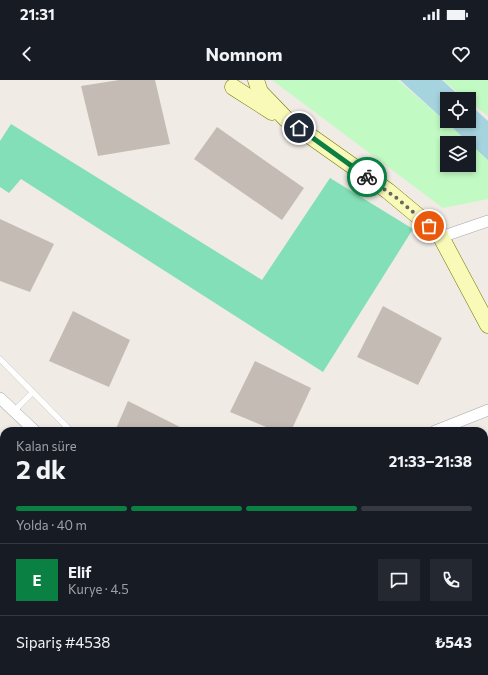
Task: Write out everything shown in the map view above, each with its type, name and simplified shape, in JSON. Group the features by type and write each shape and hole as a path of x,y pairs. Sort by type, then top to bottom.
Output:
{"main road":[{"path":"228,83 245,88 251,85 255,80 260,92 286,119"},
{"path":"228,83 260,106 286,119 388,191 441,237 488,325"}],"street":[{"path":"441,237 488,220"},
{"path":"0,398 31,427"},
{"path":"445,427 488,410"}],"lane":[{"path":"0,359 67,427"},
{"path":"14,411 33,392"}],"green space":[{"path":"272,80 398,80 440,117 440,128 453,128 462,136 440,136 440,172 476,172 476,148 488,159 488,199 443,208"},
{"path":"443,80 488,80 488,116 476,107 476,92 458,92"},
{"path":"11,124 262,280 330,178 413,229 323,372 21,179 9,193 0,187 0,141"}],"water":[{"path":"400,80 442,80 455,92 440,92 440,116"},
{"path":"476,110 488,121 488,160 476,149 476,136 462,136 453,128 476,128"}],"building":[{"path":"119,80 155,80 170,144 98,156 81,86"},
{"path":"217,127 304,188 282,220 194,159"},
{"path":"0,219 54,244 30,292 0,281"},
{"path":"383,306 442,338 418,385 357,357"},
{"path":"73,311 130,340 109,387 49,361"},
{"path":"255,361 311,388 293,427 266,427 230,412"},
{"path":"128,401 180,427 117,427"}],"way so far":[{"path":"367,177 388,191 429,226"}],"route":[{"path":"299,128 367,177"}]}
